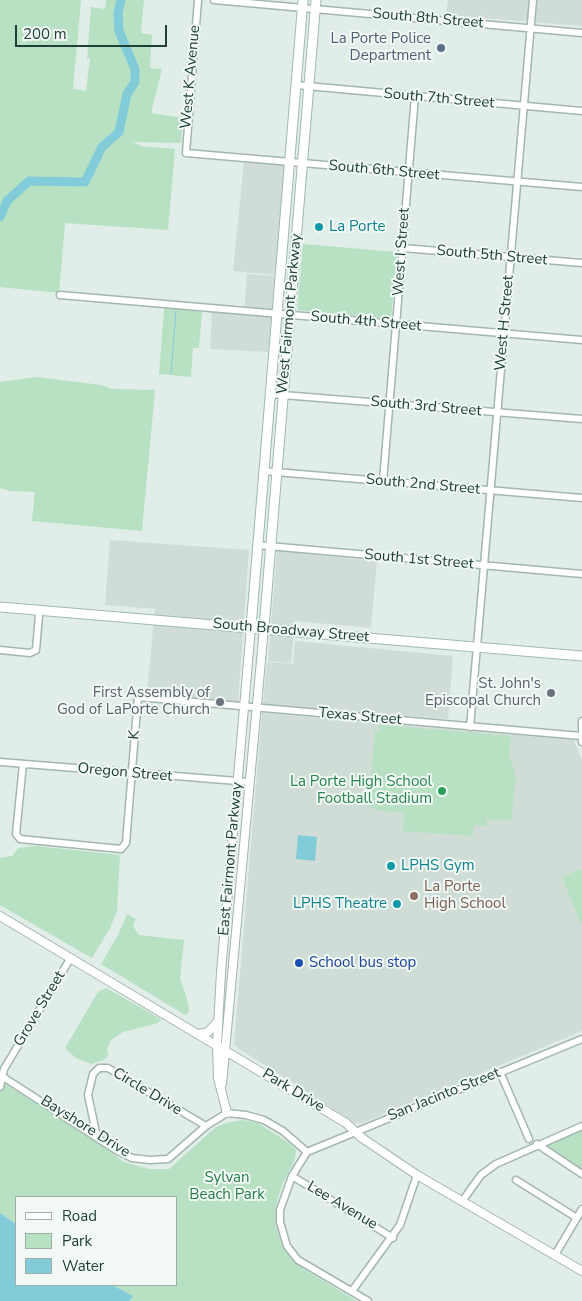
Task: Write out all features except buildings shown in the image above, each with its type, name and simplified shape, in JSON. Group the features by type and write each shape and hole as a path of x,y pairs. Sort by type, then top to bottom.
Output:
{"main road":[{"name":"West Fairmont Parkway","path":"251,627 303,4"},
{"name":"West Fairmont Parkway","path":"264,628 316,4"},
{"path":"283,238 296,239"},
{"path":"254,584 267,584"},
{"name":"South Broadway Street","path":"0,607 582,656"}],"street":[{"name":"West K Avenue","path":"186,153 198,0"},
{"name":"South 8th Street","path":"214,0 316,4 530,29 582,33"},
{"name":"West H Street","path":"470,727 533,0"},
{"name":"South 7th Street","path":"296,85 582,112"},
{"name":"West I Street","path":"382,481 390,404 414,96"},
{"name":"South 6th Street","path":"186,153 582,187"},
{"name":"South 5th Street","path":"402,248 582,263"},
{"name":"South 4th Street","path":"60,295 582,340"},
{"name":"South 3rd Street","path":"270,394 582,419"},
{"name":"South 2nd Street","path":"264,471 582,498"},
{"name":"South 1st Street","path":"257,545 582,574"},
{"path":"0,650 30,653 36,650 39,615 37,610"},
{"name":"East Fairmont Parkway","path":"227,1113 218,1078 217,1045 230,866 251,627"},
{"name":"East Fairmont Parkway","path":"222,1091 244,868 264,628"},
{"name":"Texas Street","path":"138,698 470,727 581,739"},
{"name":"K","path":"132,774 138,698"},
{"path":"581,739 582,721"},
{"name":"Oregon Street","path":"0,762 250,782"},
{"path":"23,764 16,834 20,839 121,849 124,847 132,774"},
{"path":"230,866 244,868"},
{"name":"Park Drive","path":"0,916 346,1123 417,1175 463,1200 582,1271"},
{"name":"Grove Street","path":"0,1086 4,1069 70,958"},
{"path":"198,1034 212,1029 219,1020"},
{"name":"San Jacinto Street","path":"307,1152 582,1039"},
{"path":"224,1069 231,1061 240,1059"},
{"name":"Circle Drive","path":"97,1137 88,1095 93,1074 100,1068 108,1068 206,1126"},
{"path":"500,1072 529,1139"},
{"name":"Bayshore Drive","path":"2,1076 116,1150 132,1158 168,1159 175,1155 206,1126 227,1113"},
{"path":"227,1113 246,1115 264,1120 284,1131 307,1152 292,1176 280,1210 280,1222 287,1246 298,1260 368,1301"},
{"path":"463,1200 481,1175 496,1164 537,1144 582,1126"},
{"path":"537,1144 582,1174"},
{"path":"352,1291 393,1238 404,1214 417,1175"},
{"name":"Lee Avenue","path":"292,1176 393,1238"},
{"path":"516,1180 577,1218"},
{"path":"555,1255 582,1209"}],"shaded area":[{"path":"448,0 582,0 582,26 446,15"},
{"path":"244,161 287,165 277,275 233,271"},
{"path":"247,274 275,276 268,352 210,349 212,311 244,314"},
{"path":"110,540 249,550 238,703 147,693 155,609 105,605"},
{"path":"277,551 377,561 371,628 295,621 291,663 268,661"},
{"path":"295,641 453,656 448,719 263,704 267,662 293,664"},
{"name":"La Porte High School","path":"262,713 574,740 582,760 582,1031 360,1124 355,1123 238,1048 234,1044"}],"green space":[{"path":"0,0 81,0 73,89 86,91 90,58 87,59 91,7 105,9 106,0 144,0 141,33 152,35 150,68 162,69 151,113 183,118 181,143 133,142 141,146 175,149 168,230 65,223 59,293 0,287"},
{"path":"303,244 397,252 391,319 297,310"},
{"path":"166,307 202,312 199,348 193,348 191,377 159,374 164,310"},
{"path":"37,377 101,385 112,389 155,390 142,531 32,521 35,492 10,491 0,488 0,382"},
{"name":"La Porte High School Football Stadium","path":"380,725 511,736 509,755 516,776 511,820 487,819 486,826 474,825 473,836 403,831 404,813 376,810 369,806 375,731 379,731"},
{"path":"36,846 120,855 117,911 110,928 92,958 0,905 0,858 12,856 18,848"},
{"path":"582,869 582,926 562,877"},
{"path":"127,914 136,919 133,926 139,935 184,940 180,978 188,1002 189,1012 185,1015 101,964 118,935"},
{"path":"106,988 161,1019 158,1023 123,1032 111,1040 107,1049 108,1055 104,1060 91,1064 76,1058 65,1048 98,992"},
{"name":"Sylvan Beach Park","path":"0,1081 95,1140 124,1162 149,1169 169,1169 216,1127 243,1120 258,1123 289,1143 296,1150 295,1159 282,1185 276,1205 276,1227 282,1245 292,1259 305,1270 357,1301 129,1301 132,1296 114,1286 178,1286 178,1196 15,1196 15,1223 0,1213"},
{"path":"582,1131 582,1170 545,1146"}],"water":[{"path":"298,835 317,837 315,861 296,859"},
{"path":"0,1213 15,1223 15,1286 114,1286 133,1296 129,1301 0,1301"}],"waterway":[{"path":"0,217 7,201 29,181 85,182 102,147 119,132 127,94 135,82 135,69 119,31 118,13 121,0"},
{"path":"171,374 176,311"}],"place":[{"name":"La Porte Police Department","path":"441,48"},
{"name":"La Porte","path":"319,227"},
{"name":"St. John's Episcopal Church","path":"551,693"},
{"name":"First Assembly of God of LaPorte Church","path":"220,702"},
{"name":"La Porte High School Football Stadium","path":"442,791"},
{"name":"LPHS Gym","path":"391,866"},
{"name":"La Porte High School","path":"414,896"},
{"name":"LPHS Theatre","path":"397,904"},
{"name":"School bus stop","path":"299,963"}]}
